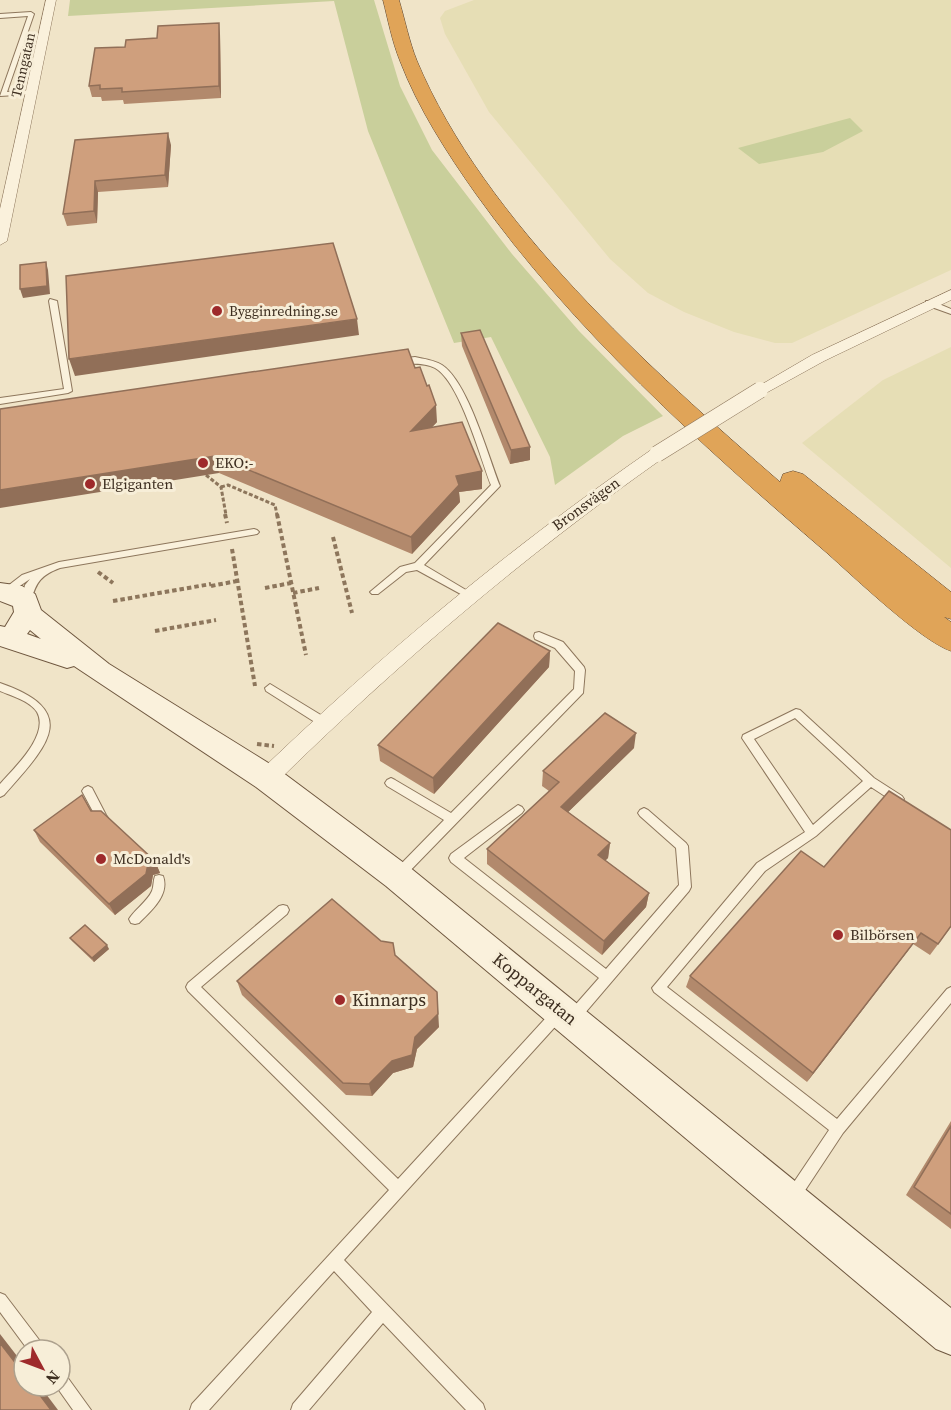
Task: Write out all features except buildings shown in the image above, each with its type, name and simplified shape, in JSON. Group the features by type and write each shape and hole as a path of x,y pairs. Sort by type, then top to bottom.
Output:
{"highway":[{"path":"391,0 412,68 442,126 477,179 532,251 567,292 651,380 781,500 890,592 951,639"},
{"path":"409,0 416,27 432,66 463,124 505,184"},
{"path":"604,302 670,371 805,491 951,608"}],"street":[{"name":"Tenngatan","path":"0,241 51,0"},
{"name":"Bronsvägen","path":"267,778 468,595 566,518 657,454 760,390 818,358 951,294"},
{"path":"0,636 18,627 15,600"},
{"name":"Koppargatan","path":"15,600 99,671 267,778 397,876 951,1334"},
{"name":"Koppargatan","path":"0,636 40,646 99,671"}],"lane":[{"path":"0,16 31,14 2,94 33,92"},
{"path":"0,401 68,391 53,301"},
{"path":"929,303 951,312"},
{"path":"375,592 403,569 418,566 496,486 457,382 428,361 418,358 383,364"},
{"path":"15,600 25,577 45,569 254,532"},
{"path":"418,566 468,595"},
{"path":"15,600 45,569"},
{"path":"397,876 579,690 580,670 559,645 539,636"},
{"path":"0,687 41,708 46,720 46,733 0,792"},
{"path":"270,688 325,723"},
{"path":"812,833 747,738 796,713 870,781 906,804"},
{"path":"838,1128 658,988 761,867 812,833 870,781"},
{"path":"391,783 453,820"},
{"path":"88,791 102,818"},
{"path":"518,810 455,858 608,977"},
{"path":"198,1410 399,1190 566,1015 608,977 685,887 682,846 644,813"},
{"path":"135,920 154,898 160,886 159,880"},
{"path":"283,910 192,987 399,1190"},
{"path":"791,1201 838,1128 951,993"},
{"path":"335,1262 477,1410"},
{"path":"0,1300 29,1338"},
{"path":"299,1410 382,1312"},
{"path":"72,1395 83,1410"}],"path":[{"path":"206,475 221,487 255,687"},
{"path":"221,487 228,485 275,505 306,655"},
{"path":"333,537 352,613"},
{"path":"113,601 237,581"},
{"path":"265,588 291,583"},
{"path":"293,593 319,588"},
{"path":"155,631 216,620"}],"shaded area":[{"path":"474,0 951,0 951,270 792,343 775,343 734,332 684,312 648,293 610,259 489,112 445,34 440,18 445,11"},
{"path":"951,347 951,568 802,443 883,380"}],"green space":[{"path":"70,0 374,0 400,86 432,150 512,254 579,331 663,416 623,436 555,485 550,457 491,337 454,343 368,131 334,1 68,16"},
{"path":"850,118 863,131 823,152 759,164 738,148"}],"place":[{"name":"Bygginredning.se","path":"217,311"},
{"name":"EKO:-","path":"203,463"},
{"name":"Elgiganten","path":"90,484"},
{"name":"McDonald's","path":"101,859"},
{"name":"Bilbörsen","path":"838,935"},
{"name":"Kinnarps","path":"340,1000"}]}
